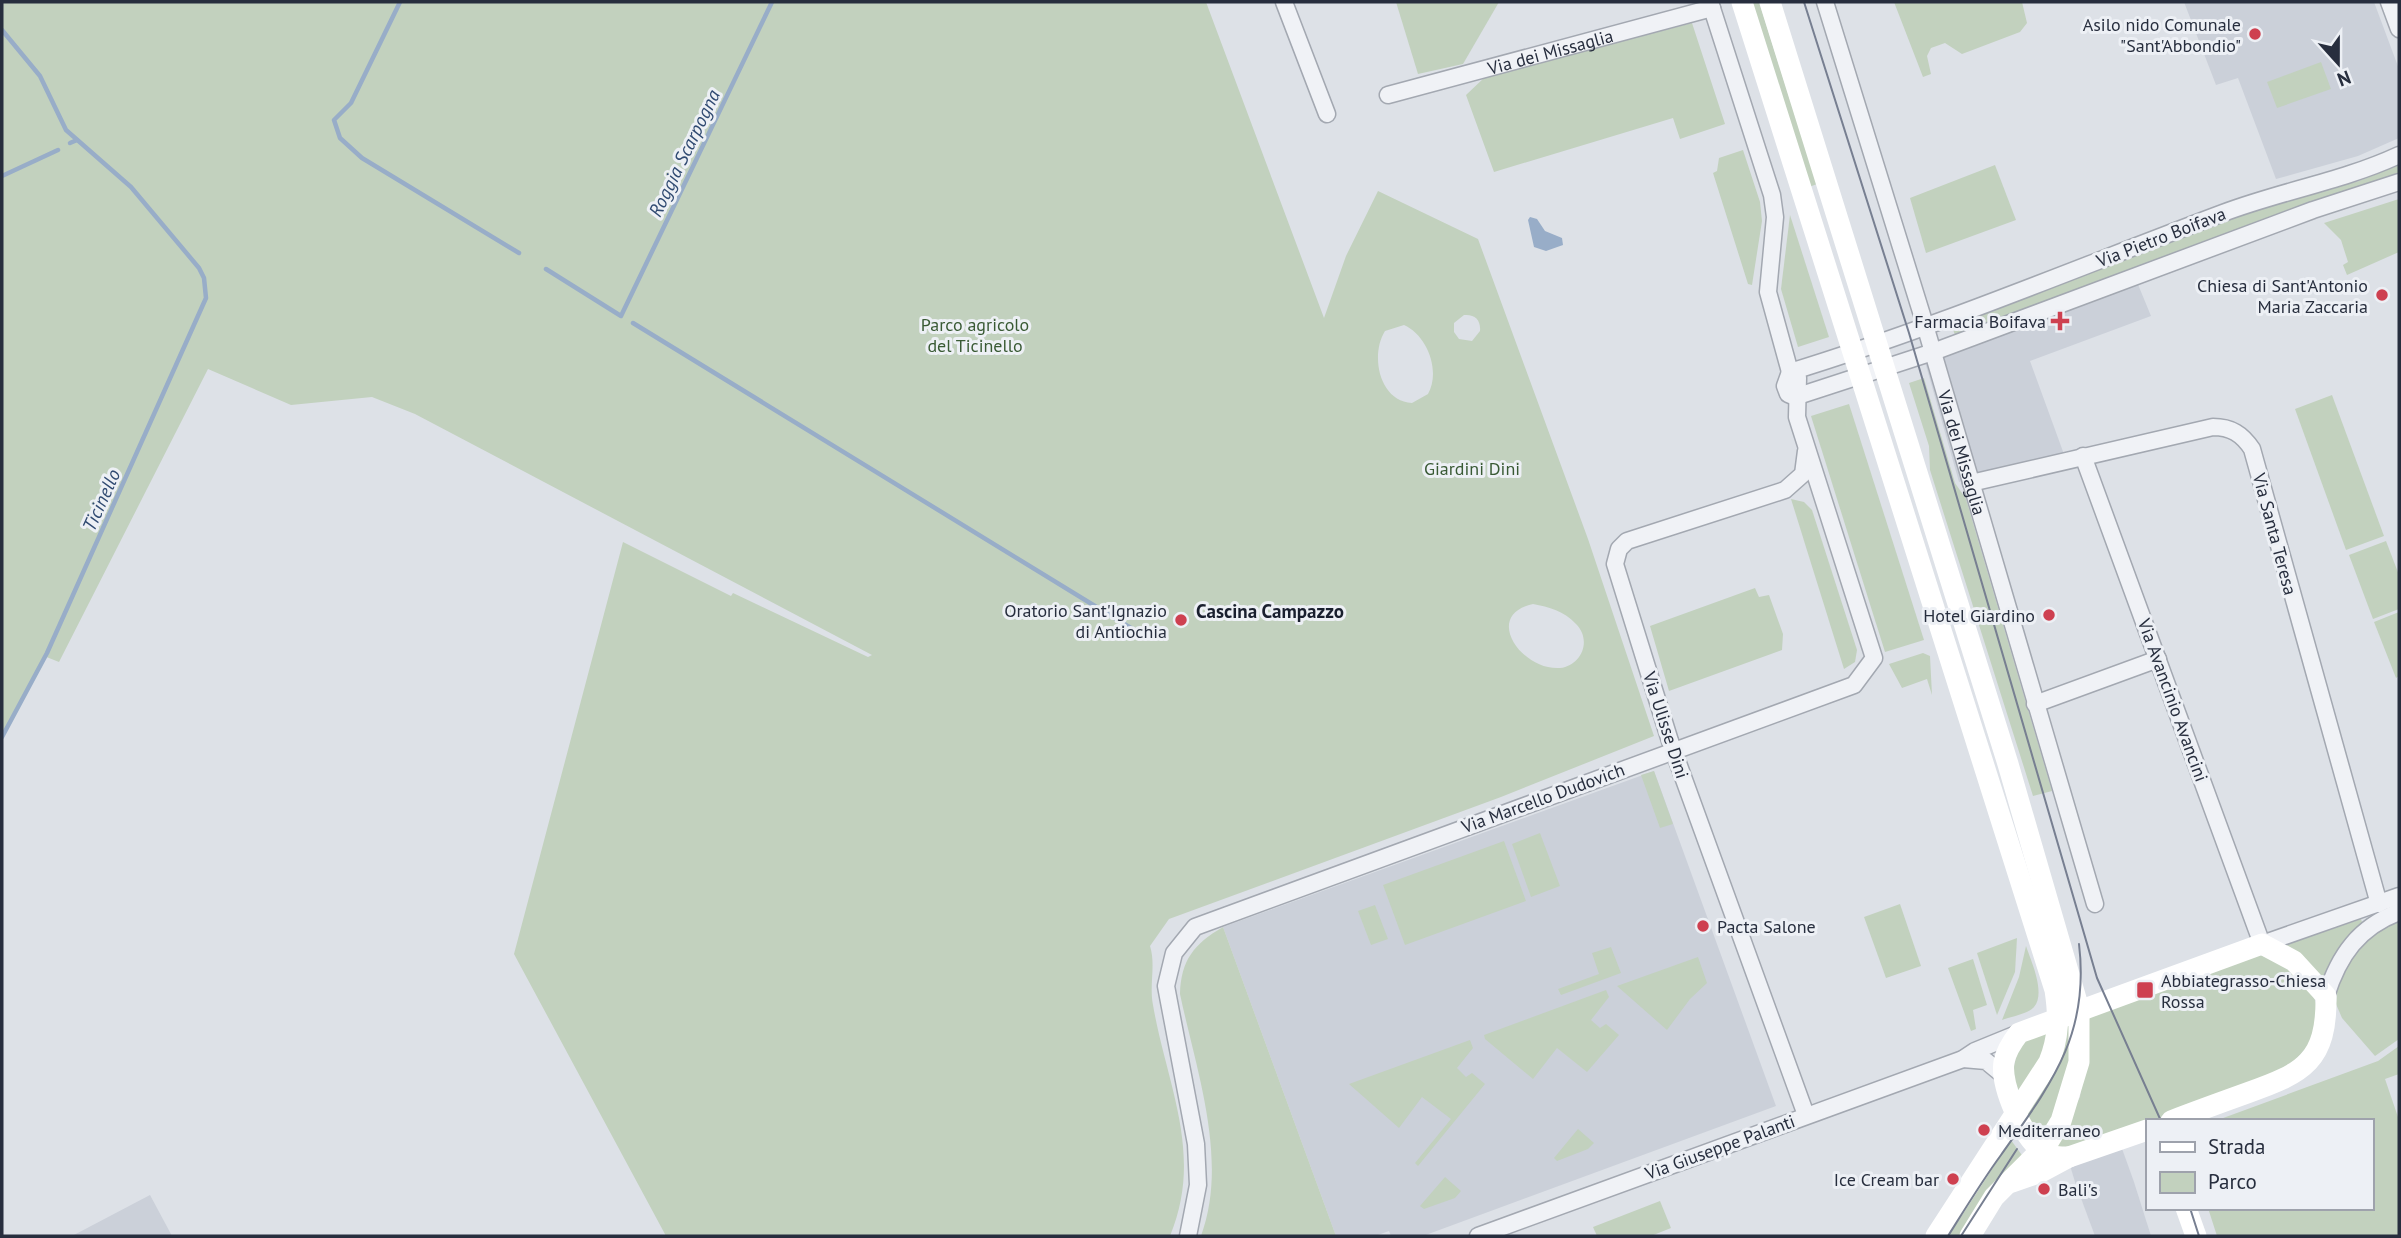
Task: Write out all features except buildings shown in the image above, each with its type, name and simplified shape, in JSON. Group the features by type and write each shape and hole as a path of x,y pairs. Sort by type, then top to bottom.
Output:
{"main road":[{"path":"1742,2 2049,970 2059,1016 2057,1040 2049,1062 1936,1236"},
{"path":"1770,2 2008,764 2079,1009 2079,1062 2073,1091 2061,1121 2040,1150 1994,1197 1970,1236"},
{"path":"2069,1157 2051,1156 2040,1150 2026,1134 2016,1112 2003,1075 2007,1052 2019,1033 2059,1016 2262,944 2294,961 2326,996 2323,1039 2307,1065 2288,1078 2176,1119"},
{"path":"2007,1184 2040,1172 2069,1157 2146,1129"},
{"path":"2187,1210 2196,1236"}],"street":[{"path":"1284,2 1327,114"},
{"name":"Via dei Missaglia","path":"1826,2 1926,327 2095,904"},
{"path":"2389,2 2399,29"},
{"name":"Via dei Missaglia","path":"1388,94 1711,5 1772,195 1775,217 1768,292 1790,372 1798,378 1799,388 1795,397 1797,416 1874,658 1867,667"},
{"name":"Via Pietro Boifava","path":"1878,345 2231,210 2377,165 2399,155"},
{"name":"Via Pietro Boifava","path":"1885,369 2313,210 2399,182"},
{"path":"1790,372 1878,345"},
{"path":"1795,397 1885,369"},
{"name":"Via Santa Teresa","path":"1971,483 2213,427 2235,431 2251,447 2387,911"},
{"path":"1786,490 1803,474 1807,447"},
{"name":"Via Avancinio Avancini","path":"2083,456 2262,944"},
{"name":"Via dei Missaglia","path":"1786,490 1810,493 1821,502 1829,517"},
{"name":"Via Ulisse Dini","path":"1786,490 1634,539 1623,545 1616,555 1617,569 1674,751 1806,1115"},
{"path":"2035,704 2158,659"},
{"name":"Via Marcello Dudovich","path":"1188,1236 1196,1201 1198,1167 1193,1119 1166,997 1166,976 1181,941 1195,926 1854,685 1867,667"},
{"path":"2326,996 2335,969 2358,935 2387,911 2399,897"},
{"path":"2262,944 2387,911"},
{"name":"Via Giuseppe Palanti","path":"1478,1236 1963,1059 2019,1033"},
{"path":"1963,1059 1986,1061 2003,1075"}],"shaded area":[{"path":"2184,2 2374,2 2399,69 2399,138 2358,156 2276,179 2238,78 2216,85"},
{"path":"2137,282 2151,316 2030,361 2065,457 1959,482 1925,362"},
{"path":"1654,771 1776,1106 1423,1236 1391,1236 1389,1231 1375,1236 1336,1236 1223,927"},
{"path":"2120,1143 2151,1236 2095,1236 2075,1182 2069,1162"},
{"path":"150,1195 172,1236 72,1236"}],"green space":[{"name":"Parco agricolo del Ticinello","path":"2,2 1206,2 1324,318 1346,256 1378,191 1478,239 1588,539 1654,736 1501,797 1169,919 1150,946 1153,1005 1180,1120 1183,1148 1184,1177 1180,1206 1170,1236 666,1236 514,954 623,542 731,596 733,593 868,657 872,655 415,414 372,397 291,405 208,369 59,662 44,656 2,737","holes":["1464,315 1474,317 1479,324 1480,331 1472,341 1459,339 1454,332 1454,323","1404,325 1419,337 1430,355 1432,385 1428,394 1412,403 1392,394 1380,375 1378,352 1385,331","1533,604 1556,610 1566,616 1581,630 1584,644 1579,657 1568,666 1546,667 1521,652 1509,630 1510,619 1518,610"]},
{"path":"1396,2 1499,2 1463,64 1418,74"},
{"path":"1750,2 1759,2 1817,184 1809,187"},
{"path":"1894,2 2022,2 2027,23 2020,32 1962,54 1945,43 1931,48 1927,56 1931,74 1923,77"},
{"path":"1692,23 1725,124 1680,139 1673,118 1494,172 1466,95 1485,77"},
{"path":"2321,62 2331,89 2277,108 2267,82"},
{"path":"1743,150 1760,202 1762,221 1752,285 1748,284 1713,173 1717,171 1719,158"},
{"path":"1995,165 2016,220 1926,253 1910,198"},
{"path":"2399,165 2399,174 2238,229 1955,335 1951,324 2262,208 2359,181"},
{"path":"2399,199 2399,252 2347,275 2343,265 2348,262 2341,240 2324,223"},
{"path":"1790,215 1829,337 1798,347 1781,289"},
{"path":"1924,378 1955,483 1966,499 2052,791 2033,796 1930,470 1929,446 1909,383"},
{"path":"2332,395 2384,536 2346,550 2295,409"},
{"path":"1849,404 1924,640 1885,652 1811,416"},
{"path":"1791,499 1804,502 1812,510 1857,650 1855,662 1844,669"},
{"path":"2386,541 2399,575 2399,609 2373,619 2349,555"},
{"path":"1755,588 1759,597 1769,595 1783,634 1782,650 1669,691 1650,626"},
{"path":"2399,612 2399,676 2396,678 2374,622"},
{"path":"1923,653 1930,656 1932,695 1927,679 1902,688 1889,664"},
{"path":"1654,771 1673,824 1660,828 1641,775"},
{"path":"1540,833 1560,886 1531,897 1512,844"},
{"path":"1504,841 1526,901 1405,945 1383,885"},
{"path":"1900,904 1921,966 1886,978 1864,917"},
{"path":"1375,905 1388,939 1371,945 1358,911"},
{"path":"2399,917 2399,1039 2375,1056 2342,1018 2336,1004 2338,982 2362,939"},
{"path":"2361,919 2363,925 2338,949 2325,980 2285,945"},
{"path":"1223,927 1336,1236 1201,1236 1209,1207 1211,1146 1201,1084 1180,994 1183,972 1191,954 1204,940"},
{"path":"2017,938 2015,972 1997,1015 1977,953"},
{"path":"2026,946 2038,986 2037,1001 2028,1012 2002,1020 2019,977"},
{"path":"1611,947 1621,973 1561,995 1558,989 1599,974 1592,953"},
{"path":"2259,955 2275,961 2302,981 2314,997 2317,1017 2315,1038 2280,1077 2162,1119 2146,1119 2146,1121 2084,1147 2052,1149 2080,1097 2089,1013"},
{"path":"1698,957 1707,983 1690,999 1667,1030 1617,986"},
{"path":"1973,959 1987,1005 1973,1010 1976,1029 1971,1031 1948,968"},
{"path":"1606,990 1609,997 1591,1020 1600,1028 1606,1024 1619,1035 1587,1072 1557,1048 1533,1079 1485,1039 1484,1035"},
{"path":"2070,1019 2073,1062 2046,1133 2037,1136 2025,1110"},
{"path":"2049,1027 2052,1036 2020,1094 2012,1075 2019,1044"},
{"path":"1470,1040 1473,1048 1457,1068 1466,1077 1472,1073 1485,1084 1418,1166 1415,1163 1451,1119 1422,1097 1399,1128 1349,1084"},
{"path":"2399,1046 2399,1074 2385,1079 2399,1120 2399,1236 2217,1236 2209,1210 2373,1210 2373,1119 2220,1119 2378,1061"},
{"path":"1578,1129 1594,1143 1588,1149 1557,1161 1554,1158"},
{"path":"2008,1136 2024,1158 1965,1236 1944,1236"},
{"path":"1445,1177 1461,1191 1455,1198 1424,1209 1420,1206"},
{"path":"1660,1201 1671,1228 1651,1236 1597,1236 1593,1227"}],"water":[{"path":"1530,217 1537,219 1545,231 1562,238 1563,245 1546,251 1534,247 1528,220"}],"waterway":[{"path":"400,2 351,103 334,120 340,138 362,158 519,253"},
{"name":"Roggia Scarpogna","path":"546,269 621,316 772,2"},
{"name":"Ticinello","path":"2,30 40,76 66,130 131,187 199,268 204,278 206,298 47,653 2,737"},
{"path":"70,143 77,140"},
{"path":"2,176 58,150"},
{"path":"633,323 1139,633"}],"tram line":[{"path":"1804,2 1909,333 2097,978 2160,1119"},
{"path":"1948,1236 2036,1105 2063,1057 2078,1005 2081,976 2079,944"},
{"path":"1961,1236 2017,1149"},
{"path":"2191,1210 2199,1236"}],"place":[{"name":"Asilo nido Comunale \"Sant'Abbondio\"","path":"2255,34"},
{"name":"Chiesa di Sant'Antonio Maria Zaccaria","path":"2382,295"},
{"name":"Farmacia Boifava","path":"2060,321"},
{"name":"Hotel Giardino","path":"2049,615"},
{"name":"Oratorio Sant'Ignazio di Antiochia","path":"1181,620"},
{"name":"Pacta Salone","path":"1703,926"},
{"name":"Abbiategrasso-Chiesa Rossa","path":"2145,990"},
{"name":"Mediterraneo","path":"1984,1130"},
{"name":"Ice Cream bar","path":"1953,1179"},
{"name":"Bali's","path":"2044,1189"}],"district":[{"name":"Cascina Campazzo","path":"1270,611"}],"park label":[{"name":"Giardini Dini","path":"1472,468"}]}
